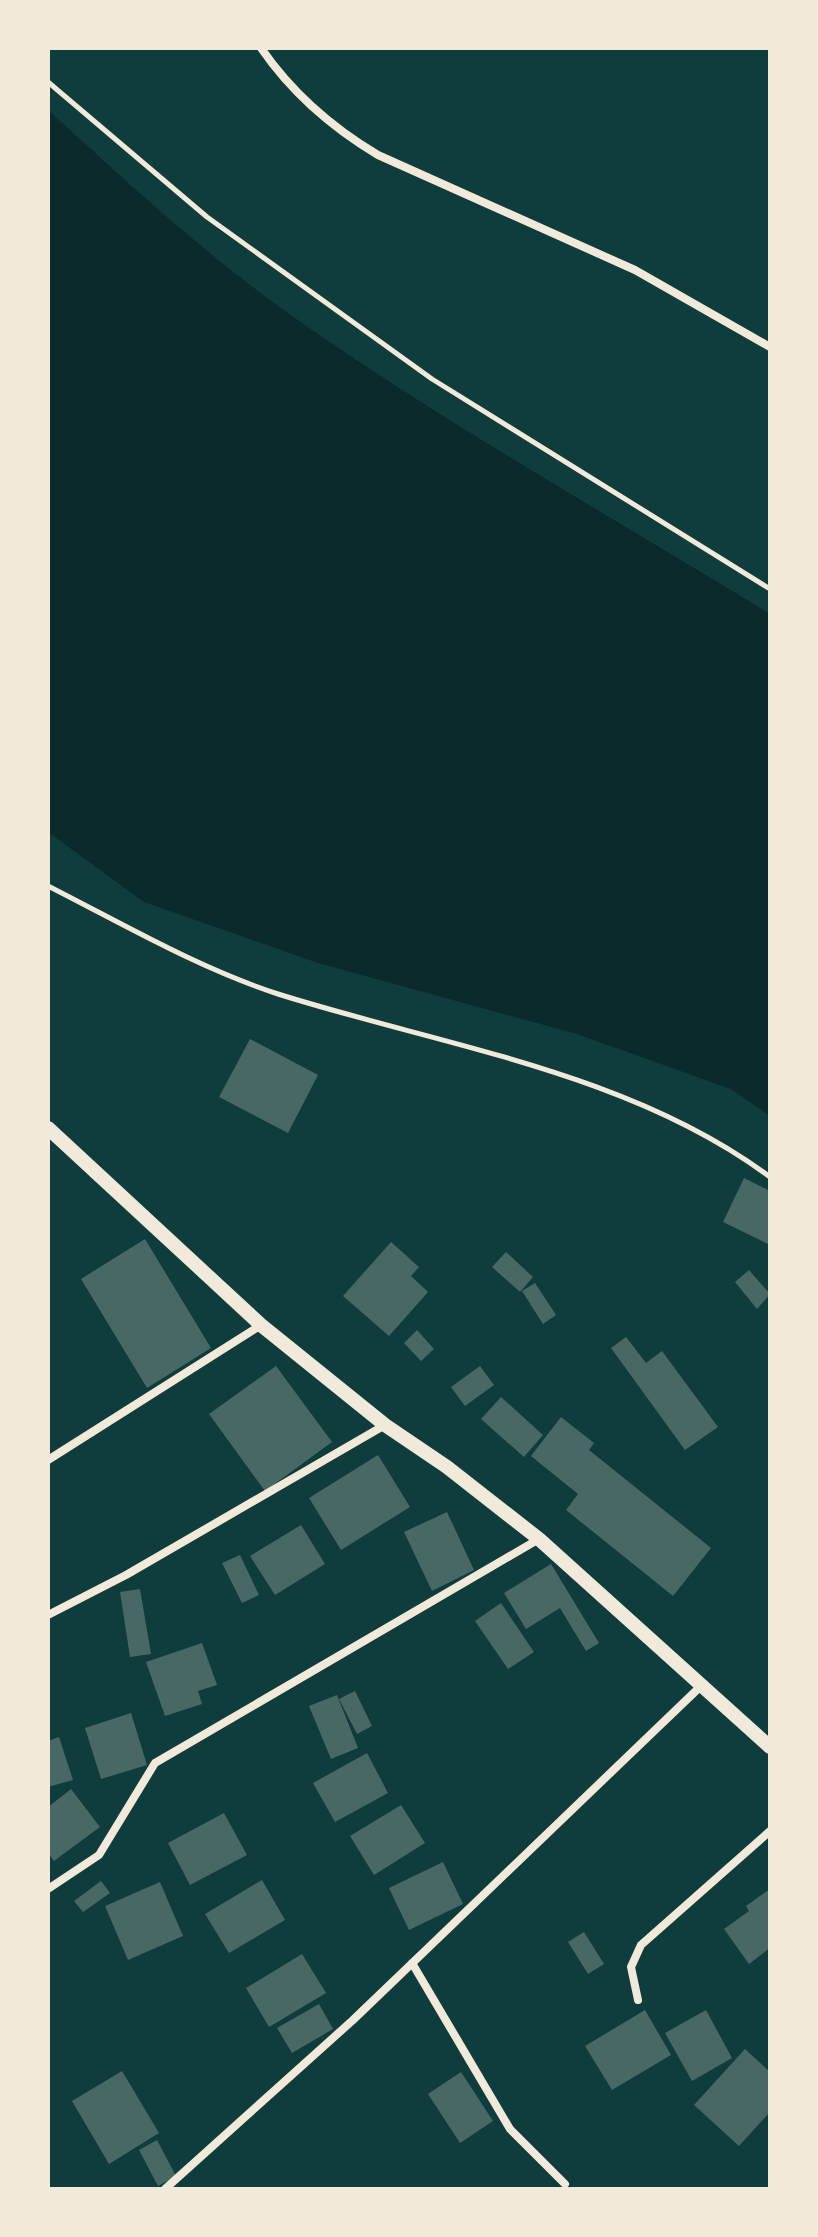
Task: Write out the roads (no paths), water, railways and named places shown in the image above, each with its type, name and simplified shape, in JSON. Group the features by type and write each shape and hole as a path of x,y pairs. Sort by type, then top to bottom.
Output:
{"street":[{"path":"261,48 290,88 342,134 378,155 635,270 770,347"},
{"path":"48,1128 261,1325 385,1425 447,1467 539,1539 770,1747"},
{"path":"48,1460 261,1325"},
{"path":"48,1615 126,1575 385,1425"},
{"path":"48,1889 99,1855 155,1763 539,1539"},
{"path":"165,2189 412,1963 702,1685"},
{"path":"638,2000 631,1967 641,1945 770,1831"},
{"path":"412,1963 510,2129 565,2184"}],"water":[{"path":"48,110 195,240 288,313 466,430 770,614 770,1116 731,1089 577,1034 318,963 144,902 48,832"}]}
